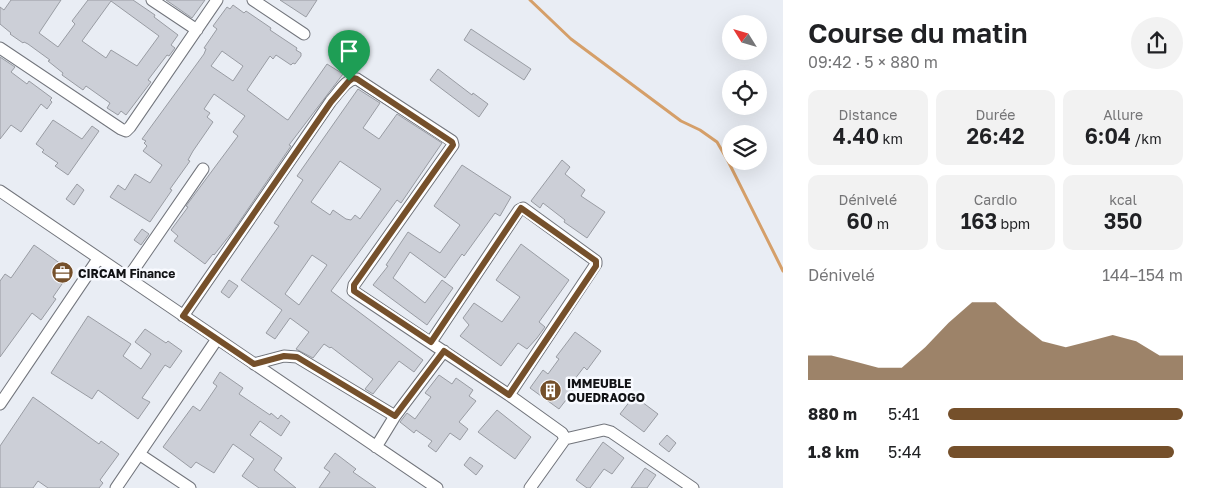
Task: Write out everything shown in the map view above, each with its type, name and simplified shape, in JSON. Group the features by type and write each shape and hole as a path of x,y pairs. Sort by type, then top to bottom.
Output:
{"street":[{"path":"152,0 197,30"},
{"path":"0,48 126,131 217,0"},
{"path":"253,0 304,34"},
{"path":"183,316 331,102 349,81 353,78 357,79 452,142 452,148 353,287 354,291 509,395 562,433 565,439"},
{"path":"128,278 203,169"},
{"path":"0,191 437,488"},
{"path":"431,342 519,210 523,208 596,261 596,264 509,395"},
{"path":"0,404 98,259"},
{"path":"116,488 217,339"},
{"path":"376,447 395,416 444,351"},
{"path":"254,364 284,356 297,357 395,416"},
{"path":"530,488 565,439 606,430 693,488"},
{"path":"139,454 190,488"}],"building":[{"path":"11,0 61,0 39,33 58,47 75,24 72,21 88,0 133,0 155,15 154,17 178,35 171,45 175,48 169,56 167,55 148,80 151,82 126,115 121,111 118,115 107,108 110,103 86,86 83,90 62,75 63,73 48,61 50,60 10,34 0,24 0,7 4,10","holes":["111,1 159,36 137,66 111,50 106,58 82,41"]},
{"path":"166,0 205,0 192,18"},
{"path":"280,0 317,0 306,17"},
{"path":"233,5 244,13 246,11 271,28 270,30 297,48 296,50 301,53 295,64 291,65 276,55 273,59 270,56 247,90 286,119 288,120 327,64 343,74 289,145 291,146 233,231 205,264 174,241 178,236 171,230 188,207 186,206 238,136 233,132 245,116 214,94 204,109 210,113 207,117 213,122 193,151 188,160 190,161 170,189 172,190 150,222 110,197 118,185 125,190 135,174 150,183 162,165 143,151 147,146 144,143 146,141 142,139 204,54 206,49 204,48 217,29 213,26 227,7 230,9","holes":["222,51 243,66 233,81 211,66"]},
{"path":"471,29 531,69 524,80 464,40"},
{"path":"0,57 15,67 11,72 27,84 29,81 52,98 50,100 52,102 47,109 41,104 21,132 11,125 0,139"},
{"path":"438,69 472,95 473,93 488,104 479,117 430,80"},
{"path":"358,89 380,103 363,128 379,139 397,114 442,143 401,203 397,200 331,291 423,360 414,372 399,361 373,394 365,389 373,379 331,347 324,344 313,358 296,349 309,332 290,318 275,339 266,333 282,310 241,280 279,226 274,223 303,180 297,176","holes":["340,161 381,189 360,219 355,215 351,220 346,219 333,210 330,215 311,202","312,255 327,265 299,305 285,294"]},
{"path":"53,120 82,139 92,126 99,131 68,175 55,166 58,163 42,152 44,150 36,144"},
{"path":"562,160 570,167 565,174 585,190 581,196 605,212 587,238 564,222 565,220 543,203 540,208 531,201"},
{"path":"462,165 511,197 500,216 495,213 464,256 462,254 445,278 410,252 393,278 425,303 442,280 453,288 427,325 373,285 388,266 386,265 408,232 440,253 460,225 434,206"},
{"path":"77,184 84,190 74,205 66,199"},
{"path":"142,229 149,234 141,245 134,240"},
{"path":"521,244 569,280 539,322 545,327 537,338 527,349 518,343 501,366 460,336 469,325 463,318 474,303 502,322 520,297 496,280"},
{"path":"34,245 71,271 53,297 56,299 41,320 32,313 0,357 0,281 5,274 11,278"},
{"path":"229,280 238,286 229,298 221,292"},
{"path":"88,316 131,344 123,356 141,369 151,354 135,342 145,329 182,351 170,368 165,365 142,398 150,402 138,419 98,390 92,399 51,373"},
{"path":"575,332 601,351 587,370 584,367 568,388 573,391 559,409 530,388 543,370 548,374 559,359 556,357"},
{"path":"220,372 243,388 239,394 270,415 271,413 278,419 281,415 290,422 281,436 260,421 250,435 282,458 274,470 296,488 259,488 242,476 254,459 233,444 214,473 196,462 191,468 163,447 193,406 200,411 217,386 213,383"},
{"path":"439,375 452,384 456,378 473,390 469,396 476,401 459,422 468,429 460,440 450,433 436,452 428,446 432,441 416,430 414,433 400,422 407,413 415,419 431,397 425,393"},
{"path":"634,396 658,414 644,432 620,414"},
{"path":"33,397 99,444 101,441 119,454 100,480 103,483 99,488 48,488 38,481 33,488 0,488 0,446"},
{"path":"497,410 531,437 515,459 478,432"},
{"path":"667,435 676,443 669,452 659,444"},
{"path":"603,442 624,458 612,474 604,469 590,488 587,488 576,480"},
{"path":"335,453 356,469 353,472 376,488 319,488 330,472 324,468"},
{"path":"470,457 483,466 476,475 464,465"},
{"path":"645,468 656,475 647,488 631,488"}],"waterway":[{"path":"530,0 571,39 681,121 700,130 717,142 783,271"}],"place":[{"name":"CIRCAM Finance","path":"62,273"},
{"name":"IMMEUBLE OUEDRAOGO","path":"551,390"}],"route":[{"path":"353,78 357,79 452,142 453,145 354,285 354,291 431,342 521,208 596,261 596,266 509,395 444,351 395,416 297,357 284,356 254,364 183,316 331,102 349,81 353,78"}]}
